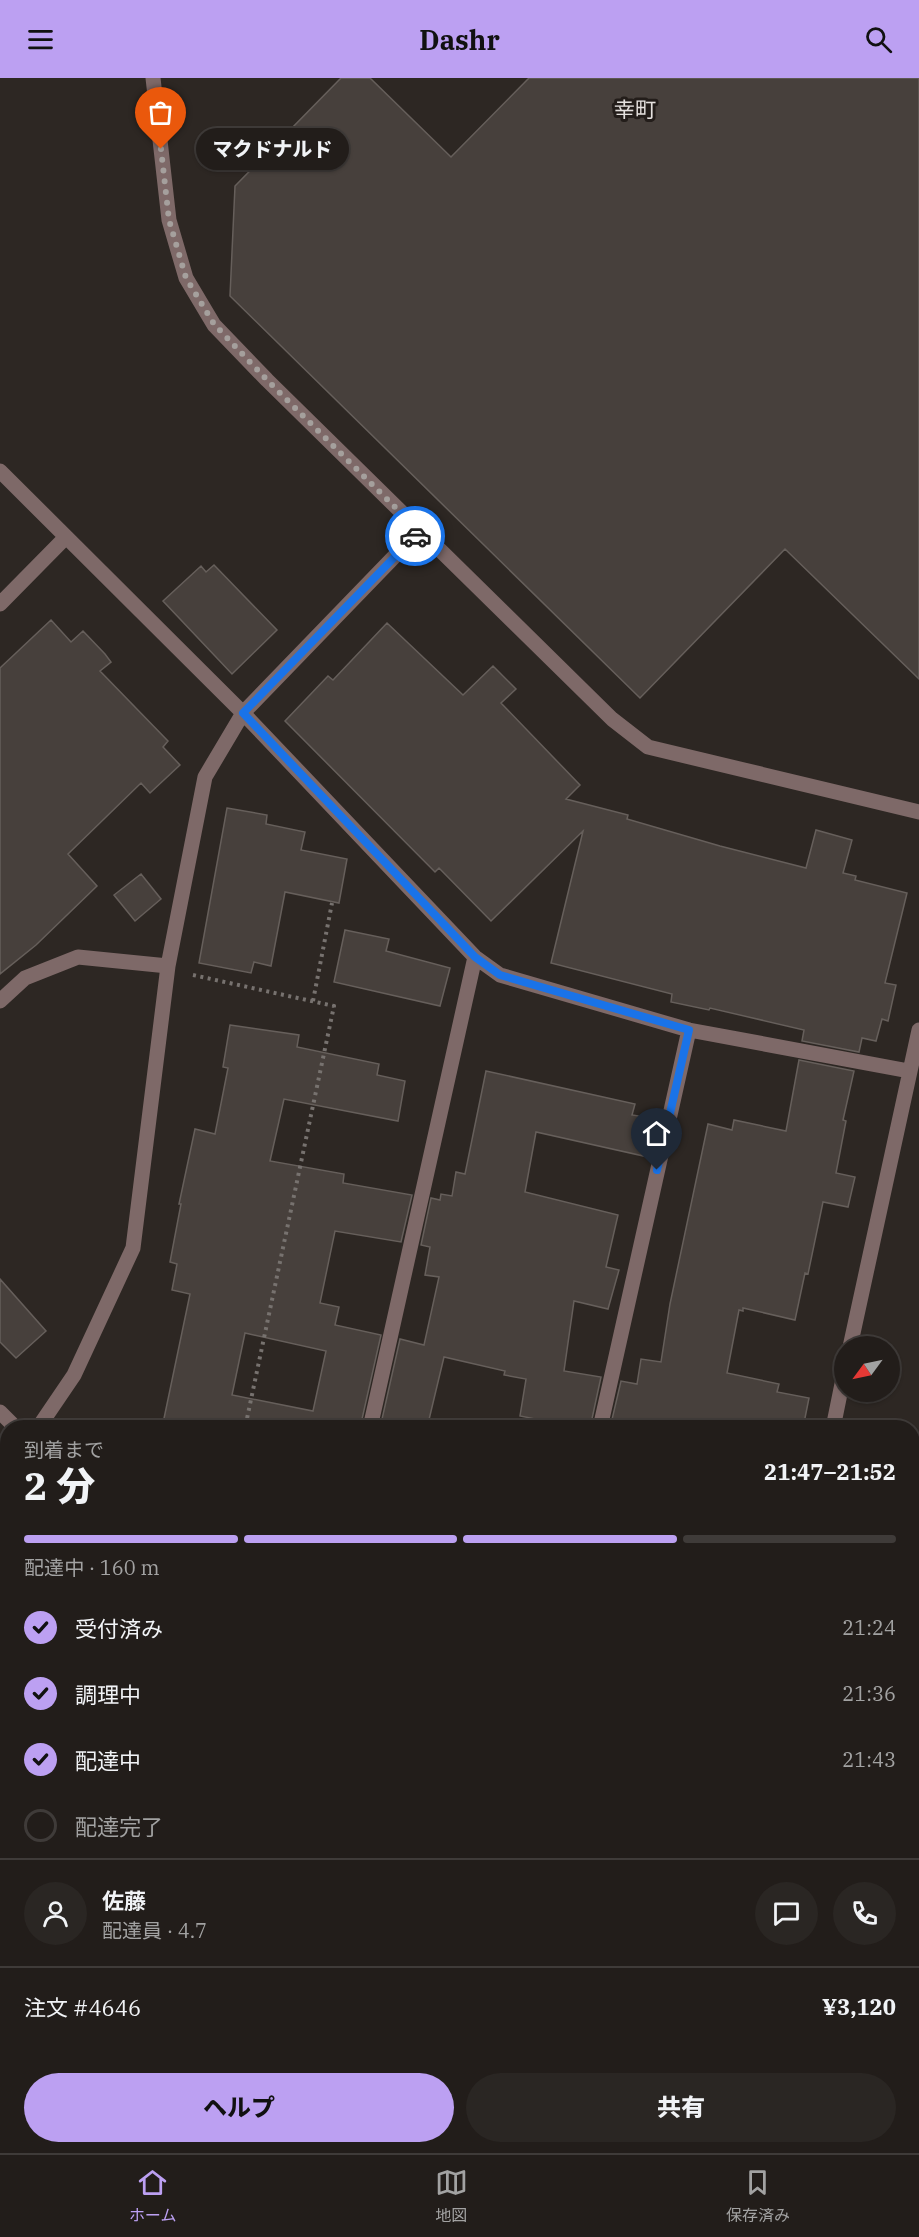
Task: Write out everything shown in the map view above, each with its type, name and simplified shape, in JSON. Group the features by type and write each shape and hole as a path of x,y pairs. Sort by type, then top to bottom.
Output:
{"street":[{"path":"153,78 169,220 186,278 214,324 419,531 612,719 648,747 919,812"},
{"path":"0,471 243,713 475,957 500,975 689,1030 909,1071"},
{"path":"43,1420 74,1375 132,1248 168,968 205,777 243,713 419,531"},
{"path":"0,604 65,538"},
{"path":"0,1001 25,978 78,957 168,968"},
{"path":"372,1420 475,957"},
{"path":"602,1420 689,1030"},
{"path":"852,1336 919,1030"},
{"path":"835,1420 838,1402"}],"path":[{"path":"313,1001 332,903"},
{"path":"168,968 334,1006 247,1420"}],"building":[{"path":"341,78 370,78 451,157 529,78 919,78 919,679 785,549 640,698 230,296 235,186"},
{"path":"214,565 277,630 232,674 163,601 201,566 206,572"},
{"path":"51,620 71,642 83,631 105,654 111,662 100,671 168,741 163,747 180,765 150,793 141,783 68,854 97,886 36,945 0,974 0,668"},
{"path":"387,623 463,695 493,666 516,689 501,703 580,785 566,799 628,815 627,819 720,846 806,868 816,830 852,840 843,873 856,876 855,880 907,893 885,983 896,985 888,1021 882,1019 876,1041 862,1038 859,1052 802,1041 804,1030 710,1008 709,1010 671,1002 672,994 551,963 583,831 491,921 439,868 435,872 285,721 328,676 333,680"},
{"path":"227,808 267,815 266,824 305,832 301,850 347,859 339,903 285,892 271,966 254,962 251,973 199,963"},
{"path":"141,874 161,899 135,921 114,895"},
{"path":"345,930 389,939 386,951 450,968 440,1006 334,982"},
{"path":"230,1025 299,1035 297,1047 379,1064 377,1075 405,1081 398,1121 284,1099 270,1161 344,1174 343,1183 412,1195 401,1242 335,1231 320,1303 339,1307 335,1325 381,1335 362,1420 164,1420 190,1294 172,1290 177,1264 170,1262 181,1204 179,1204 195,1129 215,1134 228,1068 223,1067","holes":["245,1333 326,1351 313,1411 232,1395"]},
{"path":"799,1060 854,1071 843,1120 846,1121 836,1173 855,1177 848,1207 823,1202 808,1274 805,1273 795,1320 743,1308 743,1311 739,1310 727,1373 779,1384 777,1392 809,1398 805,1420 612,1420 621,1381 637,1384 641,1359 661,1362 670,1304 708,1124 732,1130 734,1120 786,1131"},
{"path":"486,1071 635,1104 632,1115 658,1119 648,1157 536,1132 525,1192 618,1215 606,1267 619,1270 608,1309 574,1301 564,1371 601,1377 592,1420 540,1420 520,1416 526,1379 504,1375 505,1371 444,1357 429,1420 382,1420 400,1339 424,1345 439,1277 425,1275 430,1247 421,1245 431,1198 440,1200 441,1194 452,1196 456,1172 465,1174"},
{"path":"0,1279 46,1331 16,1358 0,1342"}],"way so far":[{"path":"161,149 169,220 186,278 214,324 419,531 415,536"}],"place":[{"name":"マクドナルド","path":"161,149"}],"district":[{"name":"幸町","path":"635,109"}],"route":[{"path":"415,536 243,713 475,957 500,975 689,1030 657,1170"}]}
